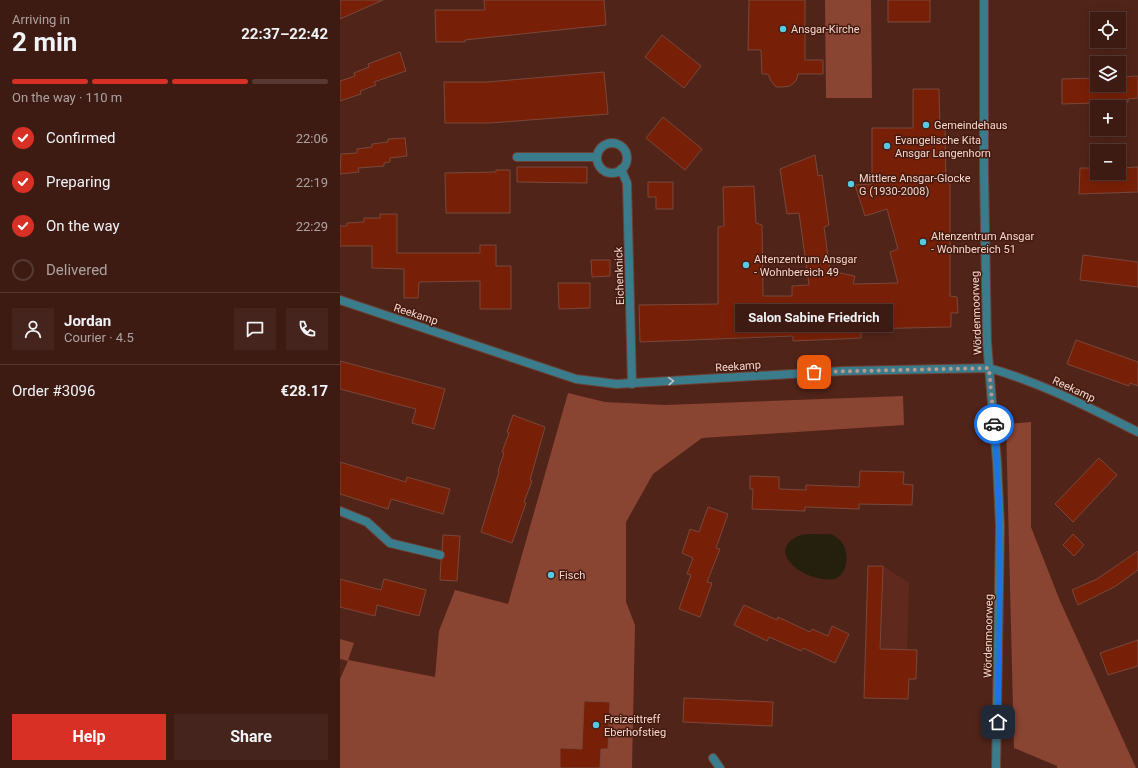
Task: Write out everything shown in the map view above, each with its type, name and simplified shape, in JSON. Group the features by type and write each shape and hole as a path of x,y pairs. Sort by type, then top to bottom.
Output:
{"street":[{"name":"Wördenmoorweg","path":"984,0 984,173 989,368 997,463 1000,526 996,768"},
{"name":"Eichenknick","path":"597,157 598,152 604,144 609,143 618,144 625,151 626,156 624,165 621,169 627,183 632,384"},
{"path":"517,157 597,157 599,165 605,171 613,172 621,169"},
{"name":"Reekamp","path":"340,300 576,379 616,384 632,384 842,371 989,368 1011,374 1064,396 1138,432"},
{"path":"340,511 367,522 390,543 440,555"},
{"path":"713,758 720,768"}],"shaded area":[{"path":"825,0 871,0 872,98 826,98"},
{"path":"568,393 605,402 665,405 903,396 904,425 702,438 653,474 626,522 626,602 635,625 632,768 340,768 340,679 348,661 340,659 340,639 354,643 348,660 435,677 439,631 455,590 508,604"},
{"path":"1031,422 1031,527 1060,601 1136,768 1057,768 1057,766 1014,748 1006,424"},
{"path":"830,534 837,537 842,543 847,557 844,571 840,576 834,579 810,576 793,566 786,556 786,547 800,535"},
{"path":"883,566 909,583 907,650 904,650 909,688 864,686 863,677 879,677"}],"building":[{"path":"340,0 383,0 340,19"},
{"path":"484,0 604,0 606,25 465,40 465,42 436,42 435,10 485,10"},
{"name":"Ansgar-Kirche","path":"749,0 805,0 805,60 823,60 823,74 798,74 796,81 790,86 776,87 768,74 762,74 761,50 748,50"},
{"path":"888,0 930,0 930,22 888,22"},
{"path":"662,35 701,66 684,88 645,57"},
{"path":"400,52 406,71 374,82 376,85 360,91 361,94 340,101 340,81 355,76 354,73 369,67 368,64"},
{"path":"604,72 608,114 490,123 445,123 444,82 487,82"},
{"path":"1138,76 1138,98 1128,99 1128,102 1126,102 1126,100 1090,100 1090,103 1062,104 1062,79 1090,78 1090,92 1126,92 1126,77"},
{"path":"913,89 939,89 940,127 945,127 946,183 950,183 950,296 957,297 958,313 951,313 951,327 861,329 861,338 841,339 793,341 793,336 640,342 639,305 718,304 718,227 724,226 723,187 754,186 756,223 762,225 763,296 792,296 792,286 809,285 799,213 787,214 780,169 815,155 818,176 822,175 829,225 824,227 830,271 855,276 853,284 898,283 890,252 898,249 887,209 865,216 855,185 872,184 872,128 913,128"},
{"path":"663,117 702,149 685,170 646,138"},
{"path":"405,138 407,156 390,158 390,162 384,163 384,166 358,168 359,172 340,174 341,154 357,153 357,149 372,147 372,144 388,142 388,139"},
{"path":"517,167 587,167 587,183 517,182"},
{"path":"1138,167 1138,192 1079,194 1080,168 1090,168 1090,180 1126,180 1126,168"},
{"path":"496,170 510,170 510,213 446,213 445,173 496,172"},
{"path":"648,182 673,182 673,209 656,209 656,197 648,197"},
{"path":"380,214 397,214 397,253 480,253 480,245 496,245 496,266 511,266 511,309 480,309 480,281 419,282 418,298 404,298 404,269 372,268 372,246 340,246 340,226 347,226 347,223 364,222 364,218 380,218"},
{"path":"1083,255 1138,262 1138,287 1080,280"},
{"path":"591,260 610,260 610,276 592,277"},
{"path":"558,283 590,283 590,308 559,309"},
{"path":"1076,340 1138,362 1138,386 1130,383 1129,386 1067,364"},
{"path":"340,361 445,389 434,429 412,423 416,409 340,389"},
{"path":"513,415 545,427 530,480 532,481 524,502 526,503 512,543 481,532 499,472 498,471 504,453 502,452 509,433 507,432"},
{"path":"1099,458 1117,475 1073,522 1055,504"},
{"path":"340,462 406,482 407,477 450,489 443,514 391,499 388,509 340,494"},
{"path":"860,471 904,472 903,484 913,485 912,505 859,504 859,509 805,507 805,511 752,509 753,489 750,489 750,476 779,477 779,489 806,490 806,485 859,487"},
{"path":"708,507 728,514 716,548 720,549 707,582 712,583 700,617 679,609 691,575 687,574 693,558 682,553 690,529 699,532"},
{"path":"1073,534 1084,545 1074,556 1063,545"},
{"path":"443,535 460,536 457,581 440,580 441,560 445,556 442,550"},
{"path":"1138,551 1138,570 1116,586 1078,605 1072,590 1097,579"},
{"path":"868,566 883,566 880,649 917,650 916,679 909,679 908,699 864,698"},
{"path":"340,579 381,590 384,579 426,590 419,616 377,605 375,616 340,607"},
{"path":"744,605 777,620 778,617 810,632 812,629 828,636 832,626 849,634 835,663 803,648 801,651 769,637 767,641 734,625"},
{"path":"1138,640 1138,666 1108,675 1100,653"},
{"path":"684,698 773,702 772,726 683,722"},
{"name":"Freizeittreff Eberhofstieg","path":"584,701 610,702 608,749 601,749 600,768 560,768 560,748 582,749"}],"way so far":[{"path":"814,372 989,368 994,424"}],"place":[{"name":"Ansgar-Kirche","path":"783,29"},
{"name":"Gemeindehaus","path":"926,125"},
{"name":"Evangelische Kita Ansgar Langenhorn","path":"887,146"},
{"name":"Mittlere Ansgar-Glocke G (1930-2008)","path":"851,184"},
{"name":"Altenzentrum Ansgar - Wohnbereich 51","path":"923,242"},
{"name":"Altenzentrum Ansgar - Wohnbereich 49","path":"746,265"},
{"name":"Salon Sabine Friedrich","path":"814,372"},
{"name":"Fisch","path":"551,575"},
{"name":"Freizeittreff Eberhofstieg","path":"596,725"}],"route":[{"path":"994,424 1000,526 998,722"}]}
